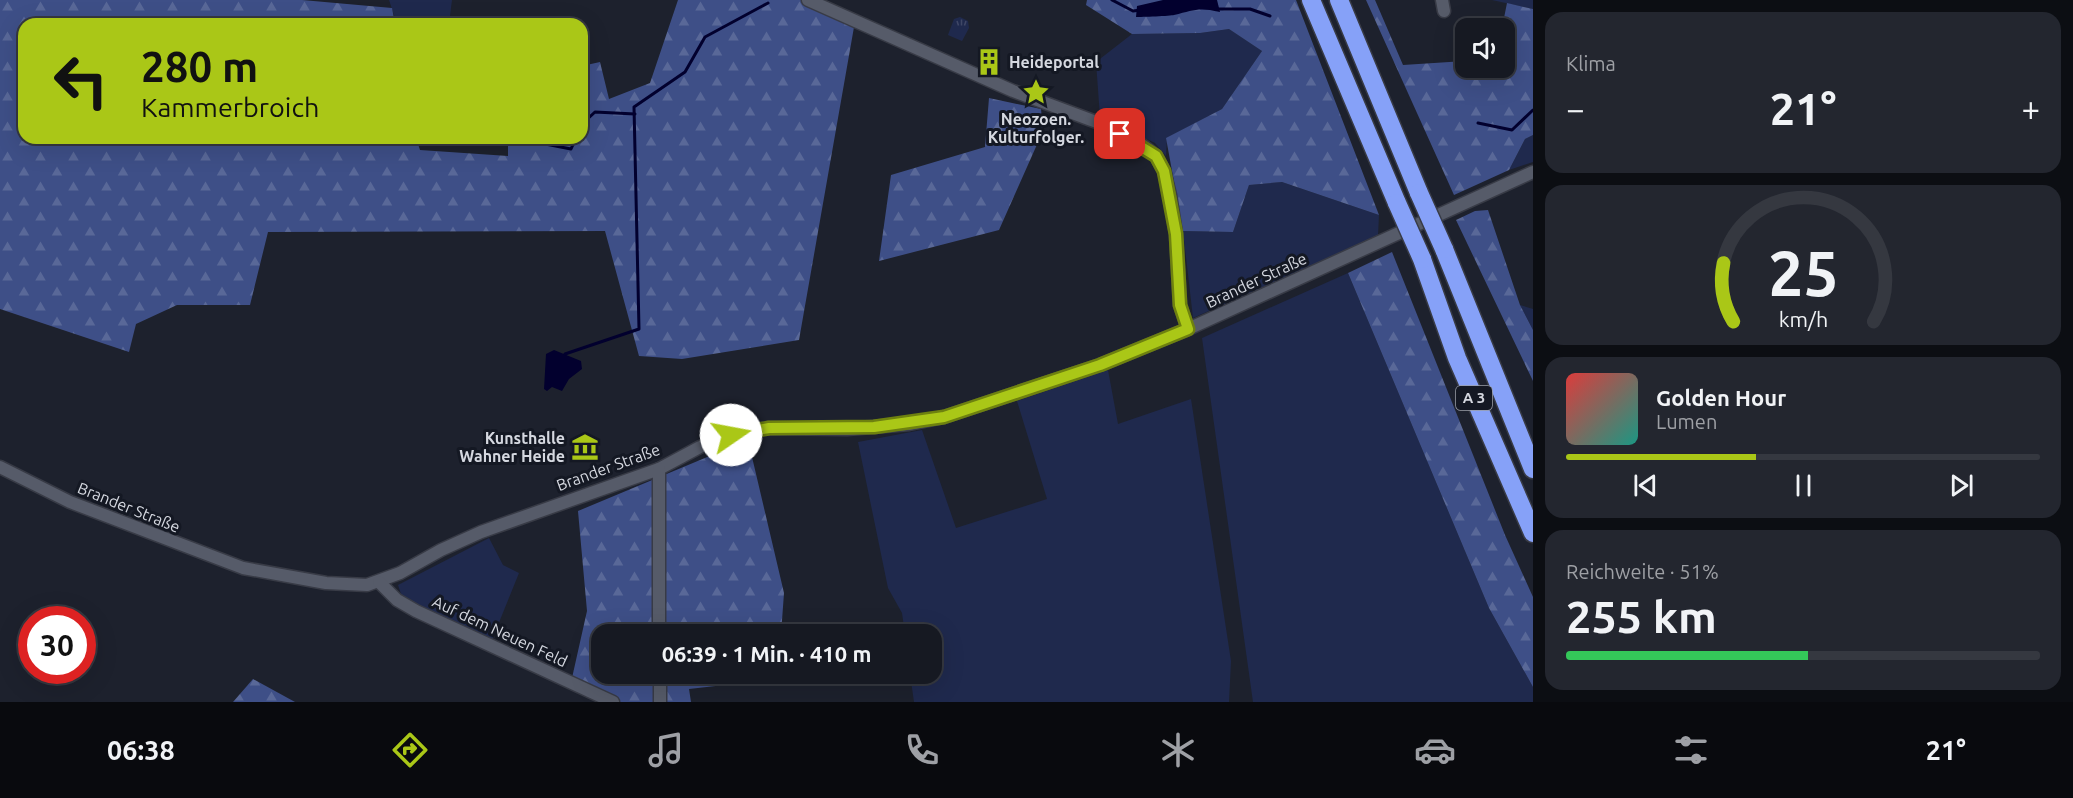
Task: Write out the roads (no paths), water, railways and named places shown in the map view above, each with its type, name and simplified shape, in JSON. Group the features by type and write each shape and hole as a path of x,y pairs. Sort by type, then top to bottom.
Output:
{"highway":[{"name":"A 3","path":"1311,0 1422,259 1457,358 1533,533"},
{"name":"A 3","path":"1339,0 1444,249 1533,469"}],"street":[{"path":"808,0 1013,91 1099,123 1142,145 1156,156 1164,171 1170,195 1176,234 1180,305 1188,329"},
{"name":"Brander Straße","path":"0,467 70,502 243,568 326,583 367,585 379,582 481,532 659,469 700,447 743,431 778,427 874,427 944,417 1100,365 1188,329 1453,210 1488,190 1533,172"},
{"path":"659,469 659,624"},
{"name":"Auf dem Neuen Feld","path":"379,582 397,600 416,610 613,702"},
{"path":"660,684 660,702"}],"waterway":[{"path":"1112,0 1133,11 1141,10"},
{"path":"565,354 639,329 634,107 685,72 705,37 768,3"},
{"path":"1218,9 1250,9 1270,16"},
{"path":"1478,123 1512,130 1533,110"},
{"path":"588,118 595,112 635,114"},
{"path":"545,144 571,149 573,144"}],"place":[{"name":"Heideportal","path":"989,62"},
{"name":"Neozoen. Kulturfolger.","path":"1036,92"},
{"name":"Kunsthalle Wahner Heide","path":"585,447"}]}
